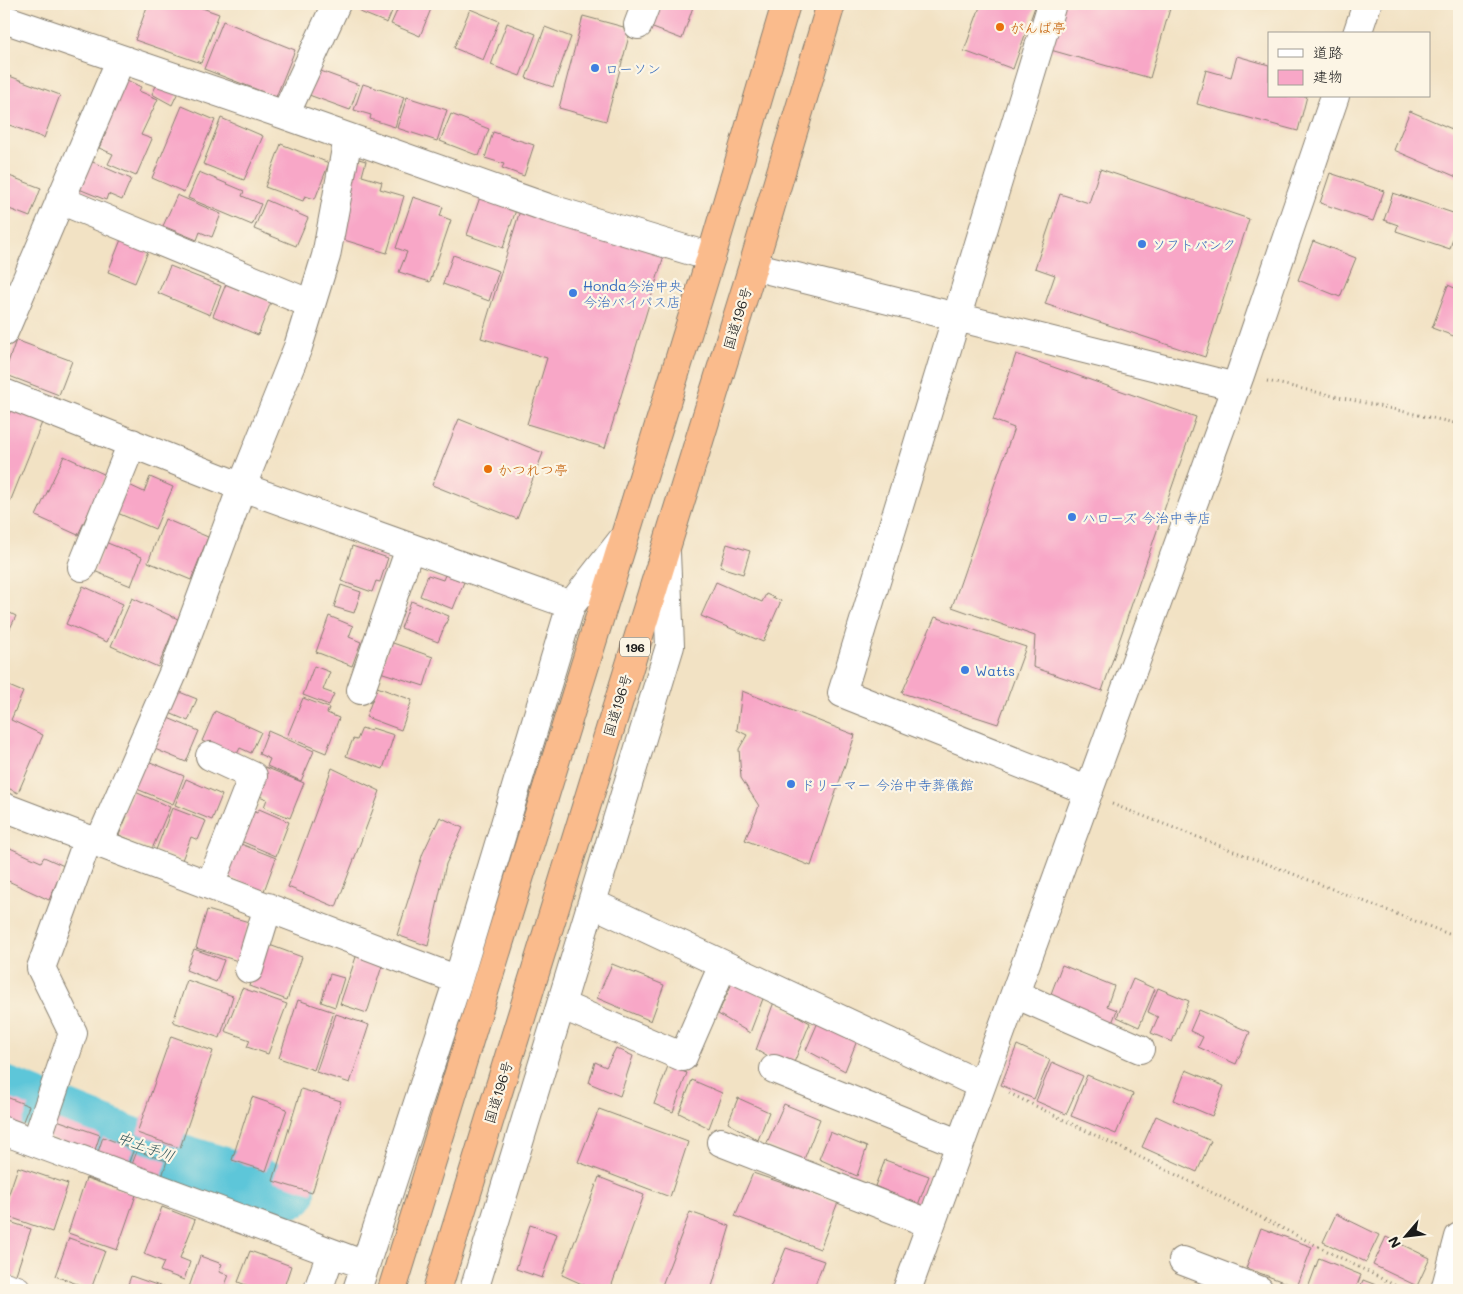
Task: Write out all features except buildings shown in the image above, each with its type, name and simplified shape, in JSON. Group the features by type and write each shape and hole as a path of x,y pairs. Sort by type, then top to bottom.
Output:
{"highway":[{"path":"392,1290 622,540 711,257 786,4"},
{"name":"国道196号","path":"437,1290 753,266 831,4"}],"street":[{"path":"285,115 336,4"},
{"path":"1052,4 842,693 1088,793"},
{"path":"1358,32 1367,4"},
{"path":"4,19 120,61 285,115 548,208 711,257"},
{"path":"4,332 120,61"},
{"path":"907,1290 1238,381 1334,98"},
{"path":"36,1141 73,1033 41,968 94,841 174,671 242,487 298,347 326,256 348,138"},
{"path":"60,200 311,304"},
{"path":"753,266 956,317 1238,381"},
{"path":"4,393 242,487 571,605"},
{"path":"82,567 132,443"},
{"path":"4,1131 36,1141 331,1253 361,1278 458,980 571,605 622,540"},
{"path":"361,690 410,548"},
{"path":"474,1290 670,646 666,549"},
{"path":"210,756 253,776 210,885"},
{"path":"4,806 458,980"},
{"path":"592,903 982,1083"},
{"path":"249,969 268,907"},
{"path":"561,1005 683,1057 724,965"},
{"path":"1015,994 1140,1049"},
{"path":"774,1069 960,1144"},
{"path":"721,1142 931,1224"},
{"path":"1445,1290 1459,1237"},
{"path":"318,1290 331,1253"},
{"path":"1184,1261 1259,1290"},
{"path":"4,1286 17,1290"}],"path":[{"path":"1238,381 1459,424"},
{"path":"1088,793 1459,938"},
{"path":"982,1083 1206,1189 1404,1290"}],"waterway":[{"name":"中土手川","path":"4,1091 149,1149 291,1193"}],"place":[{"name":"がんば亭","path":"1000,27"},
{"name":"ローソン","path":"595,68"},
{"name":"ソフトバンク","path":"1142,244"},
{"name":"Honda今治中央 今治バイパス店","path":"573,293"},
{"name":"かつれつ亭","path":"488,469"},
{"name":"ハローズ 今治中寺店","path":"1072,517"},
{"name":"Watts","path":"965,670"},
{"name":"ドリーマー 今治中寺葬儀館","path":"791,784"}]}
